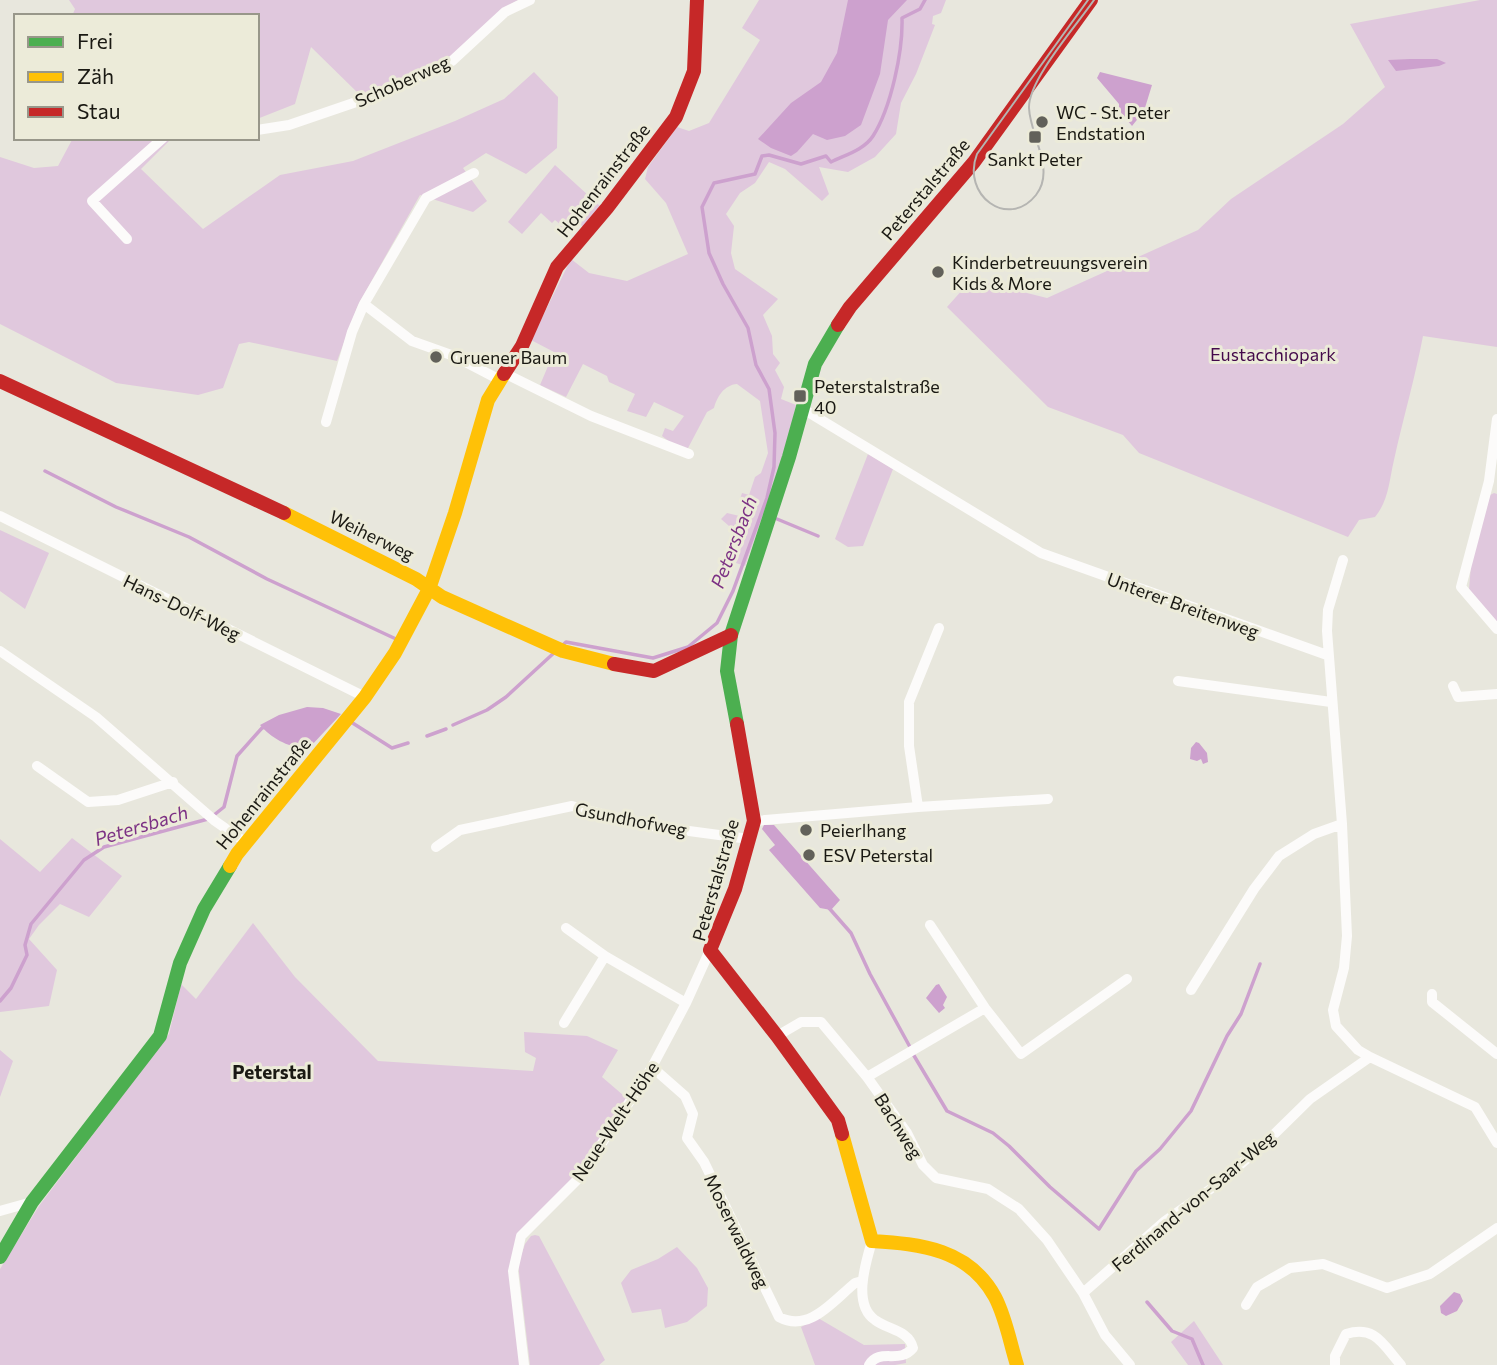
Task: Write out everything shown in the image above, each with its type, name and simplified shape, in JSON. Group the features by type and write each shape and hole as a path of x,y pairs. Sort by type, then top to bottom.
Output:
{"street":[{"name":"Schoberweg","path":"259,130 289,125 368,98 452,61 505,12 530,0"},
{"name":"Hohenrainstraße","path":"0,1257 32,1202 160,1036 180,963 204,908 245,842 365,697 396,653 429,589 455,513 488,400 522,346 557,267 607,208 676,117 694,71 697,0"},
{"name":"Peterstalstraße","path":"872,1241 838,1120 777,1035 710,950 735,889 754,821 727,671 731,635 816,364 825,344 850,307 974,162 1091,0"},
{"path":"127,239 92,201 161,140"},
{"path":"326,422 352,332 364,304 426,198 474,173"},
{"path":"364,304 412,341 689,454"},
{"name":"Weiherweg","path":"0,381 279,511 416,579 442,597 560,650 617,665 654,671 731,635"},
{"name":"Unterer Breitenweg","path":"803,409 1041,553 1327,655"},
{"path":"1497,419 1493,484 1461,587 1497,629"},
{"name":"Hans-Dolf-Weg","path":"0,516 365,697"},
{"path":"1343,559 1328,611 1327,655 1342,824 1348,936 1344,968 1333,1010 1336,1026 1358,1050 1370,1058 1475,1107 1495,1136"},
{"path":"918,807 909,746 909,702 939,628"},
{"path":"0,651 96,717 215,821 245,842"},
{"path":"1178,681 1331,702"},
{"path":"1454,686 1458,696 1497,694"},
{"path":"37,766 88,802 118,800 173,782"},
{"path":"754,821 1048,799"},
{"name":"Gsundhofweg","path":"436,847 460,830 572,806 644,825 749,839"},
{"path":"1191,990 1254,888 1279,856 1314,834 1342,824"},
{"path":"930,925 985,1008 1021,1054 1127,979"},
{"path":"566,928 605,956 686,1003"},
{"name":"Neue-Welt-Höhe","path":"524,1365 513,1271 521,1236 578,1179 652,1067 710,950"},
{"path":"564,1023 605,956"},
{"path":"1432,994 1432,1002 1497,1054"},
{"path":"867,1077 985,1008"},
{"name":"Bachweg","path":"777,1035 801,1022 821,1022 867,1077 907,1133 923,1165 936,1178 988,1189 1020,1209 1047,1240 1083,1293 1105,1335 1130,1365"},
{"name":"Ferdinand-von-Saar-Weg","path":"1083,1293 1165,1221 1237,1167 1310,1099 1370,1058"},
{"name":"Moserwaldweg","path":"652,1067 685,1096 693,1114 687,1138 704,1162 779,1317 792,1324 810,1321 855,1283 862,1281"},
{"path":"0,1211 32,1202"},
{"path":"1246,1305 1257,1287 1290,1268 1323,1264 1387,1288 1430,1274 1497,1228"},
{"path":"869,1365 877,1357 903,1356 913,1349 908,1337 874,1320 866,1308 862,1281 872,1241 943,1250 974,1267 996,1298 1017,1365"},
{"path":"1335,1365 1335,1356 1346,1334 1359,1330 1376,1335 1401,1365"}],"green space":[{"path":"69,0 518,0 505,7 449,59 361,96 311,47 295,104 259,118 259,14 73,14 75,9"},
{"path":"759,0 946,0 941,13 933,16 932,24 935,25 916,74 901,103 896,134 875,157 848,172 819,167 829,194 822,201 785,169 769,162 755,183 740,193 726,214 734,226 731,253 735,269 778,299 763,315 772,336 773,354 780,363 775,370 784,387 781,399 796,405 783,461 745,566 736,563 744,539 721,519 727,513 748,518 750,509 740,499 742,493 749,495 768,453 760,401 737,384 725,389 714,408 707,412 687,450 662,436 665,428 673,431 684,416 654,402 646,417 627,411 635,394 609,382 607,376 583,364 566,397 540,385 554,352 531,340 571,259 589,273 627,281 688,254 666,203 645,179 648,167 677,127 689,131 709,123 760,40 742,28"},
{"name":"Eustacchiopark","path":"1480,0 1497,0 1497,347 1423,336 1386,497 1375,517 1359,520 1348,537 1139,453 1123,435 1048,407 947,307 972,279 1047,298 1198,230 1231,199 1343,124 1385,87 1350,24"},
{"path":"534,72 558,97 557,148 526,174 486,153 463,168 487,201 473,212 420,195 358,305 337,361 249,342 239,344 223,388 198,395 116,383 0,324 0,157 34,168 58,166 72,140 170,140 141,169 203,229 280,175 353,161 504,99"},
{"path":"555,165 600,206 584,227 574,221 567,227 564,226 562,234 558,231 561,225 555,220 552,223 541,213 522,234 508,222"},
{"path":"868,454 893,469 863,546 848,547 835,539"},
{"path":"1497,494 1497,624 1469,590 1471,565 1490,495"},
{"path":"0,530 49,553 25,609 0,591"},
{"path":"72,838 122,876 89,917 60,904 29,939 57,970 49,1006 0,1012 0,839 40,872"},
{"path":"253,923 295,977 378,1061 533,1071 536,1058 525,1052 524,1032 587,1036 618,1050 602,1077 630,1101 578,1179 521,1236 513,1271 524,1365 0,1365 0,1269 39,1206 169,1034 181,984 196,999"},
{"path":"0,1050 13,1061 0,1097"},
{"path":"535,1235 539,1236 605,1360 599,1365 530,1365 518,1264 525,1244"},
{"path":"677,1247 697,1268 708,1288 707,1306 687,1322 665,1328 661,1309 632,1313 621,1283 631,1270 658,1259"},
{"path":"818,1318 864,1345 905,1344 906,1363 815,1365 801,1327"},
{"path":"1194,1321 1223,1365 1188,1365 1171,1342"}],"shaded area":[{"path":"848,0 907,0 888,20 880,74 861,125 845,136 827,140 813,134 791,156 771,148 758,139 791,103 821,82 837,53"},
{"path":"1437,59 1446,63 1396,71 1388,60"},
{"path":"1100,72 1152,85 1144,111 1132,126 1119,110 1119,104 1097,78"},
{"path":"307,707 323,708 341,714 310,747 296,747 283,742 260,725 279,715"},
{"path":"1196,742 1207,753 1208,762 1203,764 1201,759 1190,759 1191,748"},
{"path":"764,825 774,825 840,900 831,910 820,908 769,850 775,845 762,829"},
{"path":"939,984 947,997 943,1005 945,1008 939,1013 926,998"},
{"path":"1454,1292 1460,1294 1463,1301 1457,1311 1446,1316 1441,1313 1440,1306"}],"waterway":[{"name":"Petersbach","path":"562,646 566,642 653,658 688,647 717,623 733,591 767,498 774,467 775,433 769,389 756,365 748,328 709,253 702,207 714,183 755,174 762,156 769,155 801,164 826,156 831,162 865,145 873,136 890,95 898,62 902,18 920,9 925,0"},
{"path":"45,471 116,507 189,537 267,579 396,639"},
{"path":"777,519 818,536"},
{"name":"Petersbach","path":"453,725 487,710 506,697 556,651"},
{"name":"Petersbach","path":"351,722 392,748 408,743"},
{"name":"Petersbach","path":"214,815 224,807 237,756 265,727"},
{"name":"Petersbach","path":"427,736 446,729"},
{"name":"Petersbach","path":"0,1001 11,988 27,955 25,945 31,924 84,860 104,847 208,819"},
{"path":"829,908 851,933 910,1047"},
{"path":"913,1054 947,1111 993,1133 1099,1229 1136,1171 1160,1149 1191,1111 1227,1036 1241,1014 1260,964"},
{"path":"1147,1302 1172,1331 1192,1339 1203,1365"}],"tram line":[{"path":"1088,0 977,154 974,169 976,183 981,194 990,203 1001,208 1013,209 1025,205 1036,195 1041,185 1043,164 1030,119 1031,96 1045,68 1094,0"}],"traffic: fast":[{"path":"737,724 727,671 731,635 789,457 815,364 838,325"},
{"path":"0,1257 32,1202 160,1036 180,963 204,909 230,866"}],"traffic: slow":[{"path":"230,866 365,697 395,653 429,589 455,513 488,400 504,374"},
{"path":"284,513 416,579 442,597 563,651 614,664"},
{"path":"842,1134 872,1241 926,1247 958,1259 972,1268 999,1305 1017,1365"}],"traffic: jam":[{"path":"504,374 522,346 557,267 607,208 676,117 694,71 697,0"},
{"path":"838,325 850,307 974,162 1091,0"},
{"path":"0,381 284,513"},
{"path":"614,664 654,671 731,635"},
{"path":"737,724 754,821 735,889 710,950 838,1120 842,1134"}],"place":[{"name":"WC - St. Peter Endstation","path":"1042,122"},
{"name":"Sankt Peter","path":"1035,137"},
{"name":"Kinderbetreuungsverein Kids & More","path":"938,272"},
{"name":"Gruener Baum","path":"436,357"},
{"name":"Peterstalstraße 40","path":"800,396"},
{"name":"Peierlhang","path":"806,830"},
{"name":"ESV Peterstal","path":"809,855"}],"district":[{"name":"Peterstal","path":"272,1071"}]}
